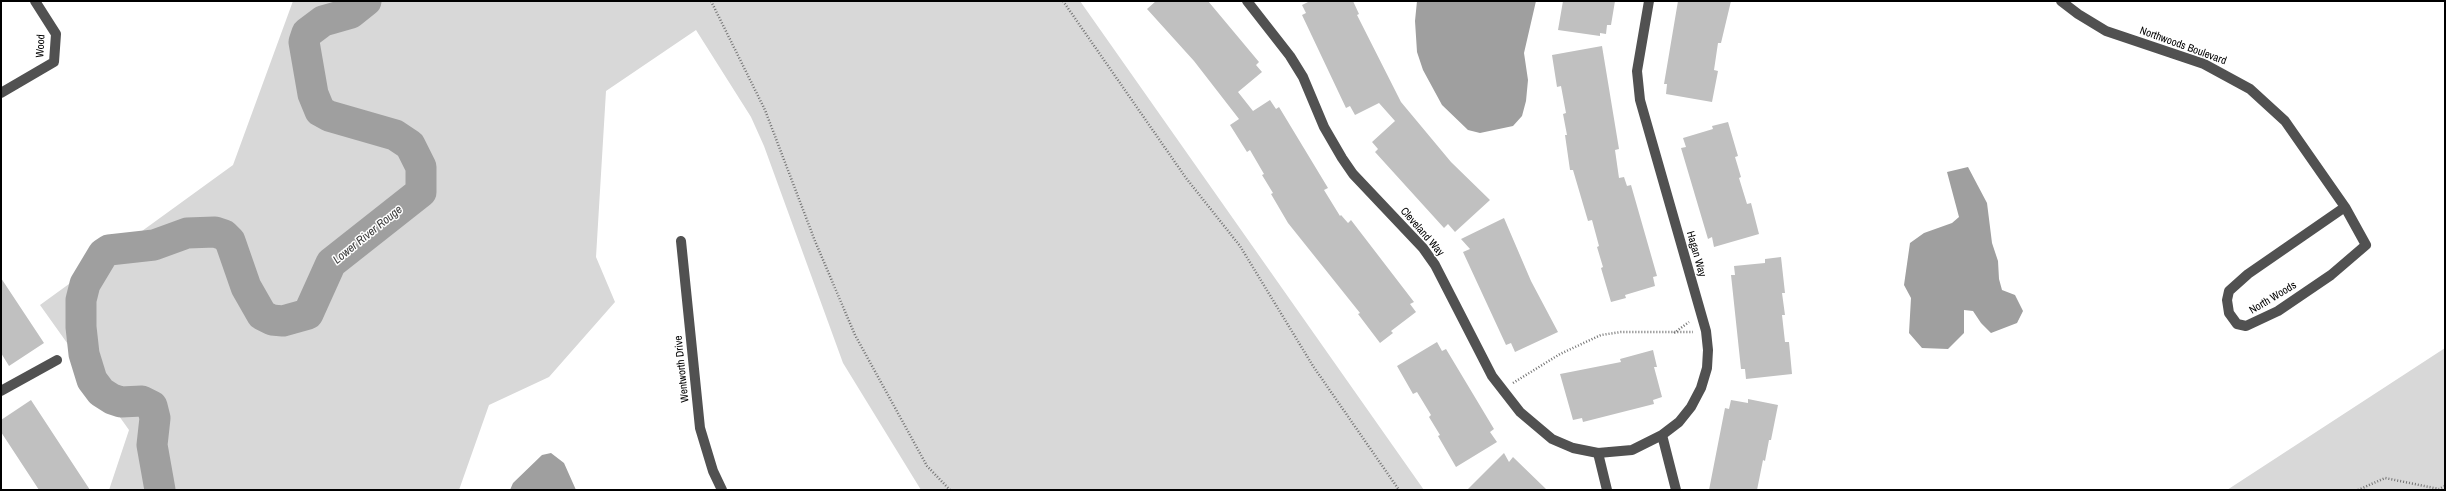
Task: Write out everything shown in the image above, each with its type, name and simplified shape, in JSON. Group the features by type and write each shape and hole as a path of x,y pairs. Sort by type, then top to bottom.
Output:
{"street":[{"name":"Wood","path":"1,93 54,62 56,34 35,1"},
{"name":"Cleveland Way","path":"1247,1 1290,56 1303,77 1324,127 1353,174 1423,248 1435,265 1492,376 1520,412 1552,439 1572,448 1598,453"},
{"name":"Hagan Way","path":"1598,453 1632,450 1662,435 1685,416 1701,388 1708,350 1706,331 1640,100 1637,71 1649,1"},
{"name":"Northwoods Boulevard","path":"2061,1 2078,14 2106,30 2204,64 2250,89 2285,121 2345,207 2355,225"},
{"name":"North Woods","path":"2345,207 2248,274 2229,291 2227,300 2229,313 2237,324 2246,326 2278,311 2331,275 2366,245 2355,225"},
{"name":"Wentworth Drive","path":"681,241 700,428 706,452 722,490"},
{"path":"1,391 57,360"},
{"path":"1662,435 1676,490"},
{"path":"1598,453 1607,490"}],"path":[{"path":"711,1 765,110 815,241 855,335 927,466 950,490"},
{"path":"1063,1 1186,178 1240,246 1313,366 1399,490"},
{"path":"1673,333 1689,322"},
{"path":"1503,389 1560,354 1601,335 1621,332 1673,333 1706,331"},
{"path":"2358,490 2385,478 2439,489 2445,486"}],"shaded area":[{"path":"293,1 1080,1 1424,490 921,490 843,363 764,146 751,117 696,30 606,91 596,257 615,302 549,377 489,405 459,490 109,490 129,430 40,305 233,165"},
{"path":"1417,1 1536,1 1524,53 1528,80 1526,101 1522,116 1513,126 1480,133 1468,130 1442,105 1423,70 1417,52 1415,21"},
{"path":"1968,167 1987,203 1992,243 1998,261 1999,279 2002,290 2015,295 2023,311 2017,323 1991,333 1981,323 1973,311 1964,310 1964,333 1948,349 1922,348 1909,333 1911,298 1904,285 1910,243 1924,233 1952,223 1959,217 1947,172"},
{"path":"2445,348 2445,490 2227,490"},
{"path":"551,453 564,463 576,490 510,490 513,483 542,455"}],"building":[{"path":"1156,1 1208,1 1259,62 1256,65 1262,72 1238,92 1253,111 1270,100 1276,109 1279,107 1328,188 1324,190 1340,216 1341,215 1348,223 1351,220 1414,302 1410,304 1416,312 1391,331 1393,333 1380,343 1358,314 1360,313 1288,223 1271,194 1273,193 1262,175 1264,174 1250,150 1247,152 1230,125 1239,119 1194,61 1147,9"},
{"path":"1310,1 1353,1 1359,14 1357,15 1401,102 1451,162 1490,200 1455,232 1448,224 1444,228 1375,152 1378,149 1372,142 1395,121 1379,103 1355,115 1350,106 1346,108 1302,15 1306,13 1302,5"},
{"path":"1563,1 1615,1 1611,25 1607,25 1606,34 1600,33 1600,36 1558,30"},
{"path":"1678,1 1731,1 1721,43 1718,43 1714,70 1718,71 1712,102 1666,94 1667,84 1664,84"},
{"path":"1602,46 1619,149 1615,150 1619,178 1624,177 1627,186 1631,185 1657,276 1653,277 1655,286 1625,295 1626,298 1611,302 1601,268 1603,267 1597,247 1599,246 1592,220 1588,221 1573,170 1570,170 1565,135 1567,135 1563,114 1566,113 1561,86 1557,87 1552,55"},
{"path":"1728,122 1738,156 1735,157 1741,177 1739,178 1747,204 1751,203 1759,234 1714,247 1712,237 1708,239 1681,148 1686,147 1683,138 1713,129 1712,126"},
{"path":"1504,218 1531,281 1558,332 1515,352 1511,343 1506,345 1463,252 1470,249 1461,239"},
{"path":"1781,257 1785,293 1782,293 1785,315 1782,315 1785,342 1789,342 1792,374 1746,379 1745,369 1741,369 1731,275 1735,275 1734,266 1765,263 1765,259"},
{"path":"1,278 44,343 9,366 1,353"},
{"path":"1437,342 1442,351 1446,349 1494,429 1490,432 1497,442 1456,467 1438,436 1440,435 1429,417 1431,415 1417,392 1413,394 1397,366"},
{"path":"1653,350 1657,367 1654,367 1662,397 1653,400 1654,404 1583,422 1582,418 1573,420 1560,374 1621,362 1620,359"},
{"path":"1748,399 1778,405 1771,440 1769,440 1765,461 1763,460 1757,490 1709,490 1725,408 1729,409 1731,400 1748,403"},
{"path":"31,400 90,490 39,490 1,432 1,420"},
{"path":"1504,453 1509,462 1513,457 1547,490 1467,490"}],"waterway":[{"name":"Lower River Rouge","path":"160,490 152,445 155,418 152,406 142,401 121,402 112,399 101,392 92,380 84,354 81,327 81,300 85,284 103,254 109,250 154,245 187,233 215,232 224,235 230,241 246,287 262,315 272,320 283,321 308,314 331,263 421,192 421,167 410,145 395,135 329,116 320,111 313,94 304,42 307,33 323,21 351,13 366,1"}]}
